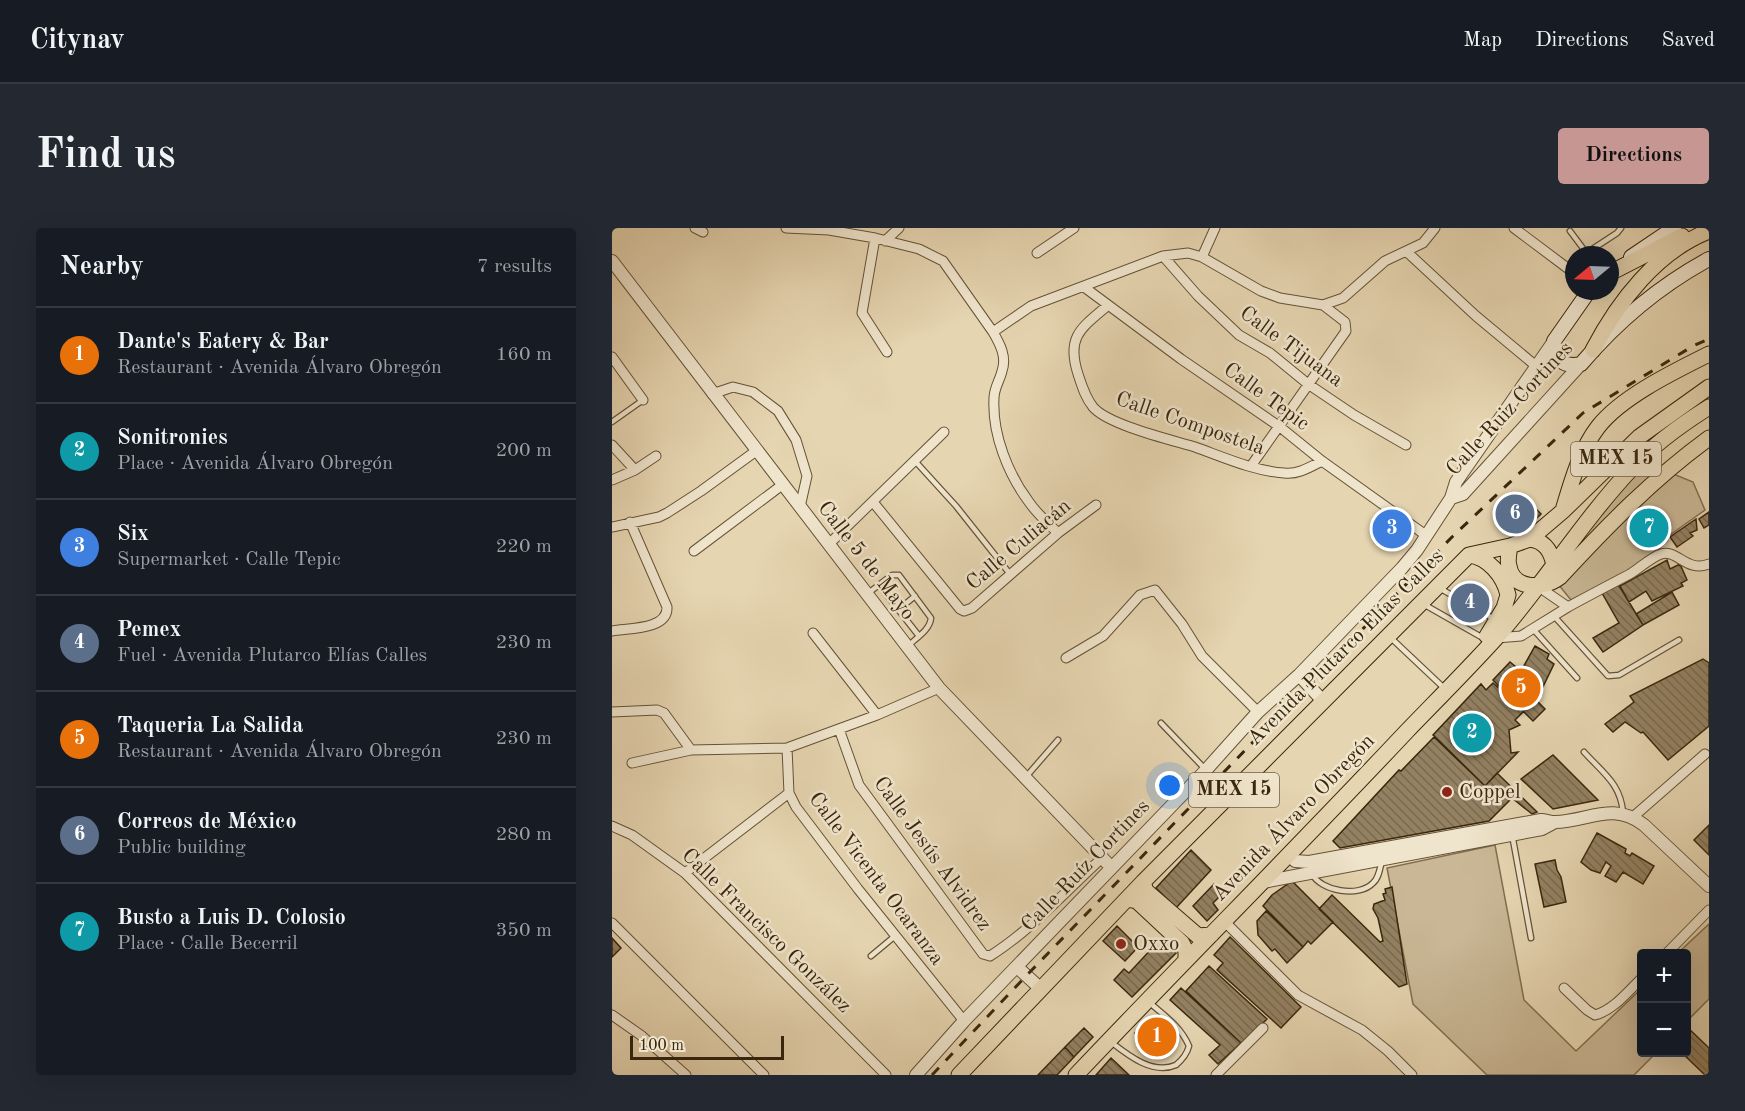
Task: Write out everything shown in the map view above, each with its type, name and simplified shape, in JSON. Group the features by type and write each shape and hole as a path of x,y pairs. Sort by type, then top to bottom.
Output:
{"highway":[{"path":"1619,267 1668,236 1696,228"},
{"path":"1668,236 1697,235 1709,231"},
{"path":"1593,350 1623,302 1657,264 1668,236"},
{"path":"1564,510 1590,439 1607,416 1673,372 1709,354"},
{"name":"MEX 15","path":"1530,539 1564,510 1640,436 1709,387"},
{"name":"MEX 15","path":"1539,587 1605,499 1634,466 1680,426 1709,406"},
{"path":"1510,546 1509,566 1514,578 1519,582 1539,587 1552,583 1606,527 1709,438"},
{"path":"1530,539 1538,540 1546,546 1554,565"},
{"name":"Avenida Plutarco Elías Calles","path":"958,1075 1143,882 1469,555 1530,539"},
{"path":"1469,555 1479,556 1487,562 1507,589 1507,601 1490,639"},
{"name":"Avenida Álvaro Obregón","path":"1076,1075 1290,855 1446,690 1539,587"},
{"path":"1143,882 1146,891 1198,936 1211,935"},
{"path":"1127,899 1137,901 1182,943 1186,951 1186,960"}],"main road":[{"name":"Calle Ruiz Cortines","path":"1581,364 1642,305 1678,278 1709,259"},
{"name":"Calle Ruiz Cortines","path":"1554,341 1583,300"},
{"path":"1554,341 1559,361 1570,366 1581,364"}],"street":[{"path":"786,228 829,230 880,239 919,249 943,261 993,332 1003,353 1004,362 994,395 997,430 1011,473 1030,505 1058,533"},
{"path":"887,352 862,313 880,239 899,228"},
{"path":"1037,253 1074,228"},
{"path":"1202,257 1215,228"},
{"path":"1323,305 1343,298 1385,261 1423,243 1435,228"},
{"path":"1514,228 1565,266"},
{"path":"1407,252 1476,316 1536,366"},
{"path":"993,332 1031,306 1188,253 1202,257 1261,291 1280,298 1323,305 1345,322 1347,328 1251,466"},
{"name":"Calle Tijuana","path":"1165,259 1234,331 1277,357 1308,384 1354,415 1406,446"},
{"name":"Calle 5 de Mayo","path":"612,261 939,688 1106,862"},
{"name":"Calle Tepic","path":"1084,287 1107,306 1280,427 1322,461 1426,536"},
{"name":"Calle Compostela","path":"1107,306 1086,323 1078,334 1073,349 1073,358 1084,393 1095,409 1119,423 1251,466 1283,473 1296,473 1322,461"},
{"name":"Calle Ruiz Cortines","path":"1451,498 1456,482 1554,341"},
{"path":"612,357 643,400"},
{"name":"Calle Ruiz Cortines","path":"1451,498 1463,494 1581,364"},
{"path":"712,394 733,387 753,392 778,411 796,440 807,476 800,507"},
{"path":"829,543 944,432"},
{"path":"612,445 634,470"},
{"path":"614,524 659,517 701,491 756,451"},
{"path":"612,480 656,456"},
{"path":"694,551 782,485"},
{"name":"Calle Ruíz Cortines","path":"916,1075 964,1021 1017,967 1106,862 1206,770 1258,712 1299,675 1390,582 1426,536 1451,498"},
{"name":"Calle Culiacán","path":"873,502 964,611 972,608 1058,533 1095,505"},
{"path":"612,631 657,623 666,617 668,607 630,522"},
{"path":"1490,639 1516,638 1660,554 1670,555 1693,566 1709,564"},
{"path":"1539,587 1568,607"},
{"path":"1066,658 1103,636 1140,595 1155,590 1182,624 1202,656 1258,712"},
{"path":"813,633 877,716"},
{"path":"1299,675 1322,700"},
{"path":"632,763 691,750 787,748 877,716 939,688"},
{"path":"612,712 657,710 664,713 691,750"},
{"name":"Calle Jesús Alvidrez","path":"839,729 859,786 983,954 990,956 1106,862"},
{"name":"Calle Vicenta Ocaranza","path":"787,748 789,793 796,807 964,1021"},
{"path":"1628,815 1705,754"},
{"path":"685,873 789,793"},
{"path":"1263,882 1310,868 1512,830 1542,829 1555,822 1606,813 1628,815 1644,825 1709,886"},
{"name":"Calle Francisco González","path":"612,826 632,835 685,873 886,1075"},
{"path":"1290,855 1310,868 1382,860 1512,830"},
{"path":"1671,949 1709,910"},
{"path":"1224,921 1298,995 1362,1030 1412,1075"},
{"path":"612,923 764,1075"},
{"path":"1017,967 1041,989"},
{"path":"1564,988 1595,1015 1604,1013 1637,982"},
{"path":"612,1015 642,1036 686,1075"},
{"path":"1216,1075 1263,1028"}],"lane":[{"path":"1570,231 1588,252 1617,230"},
{"path":"612,422 643,400"},
{"path":"914,461 956,506 1010,574"},
{"path":"867,594 896,574 915,596 931,621 928,627 908,646"},
{"path":"879,585 919,636"},
{"path":"1436,586 1497,621"},
{"path":"898,610 915,596"},
{"path":"1420,603 1490,639"},
{"path":"1554,615 1608,676 1612,677 1679,640"},
{"path":"1533,629 1577,678"},
{"path":"1388,635 1446,690"},
{"path":"1161,723 1206,770"},
{"path":"1025,778 1058,740"},
{"path":"1584,752 1616,786 1628,815"},
{"path":"1512,830 1531,938"},
{"path":"1310,868 1317,881 1333,888 1364,889 1377,879 1382,860"},
{"path":"871,956 895,936"},
{"path":"1109,1040 1142,1066 1155,1073 1163,1072 1178,1064 1187,1053 1189,1046 1185,1036 1173,1022 1147,1000"}],"shaded area":[{"path":"1639,460 1693,482 1705,510 1667,537 1668,540 1642,566 1571,600 1554,579"},
{"path":"1495,845 1524,1000 1576,1051 1637,993 1637,1057 1652,1057 1634,1075 1487,1075 1413,1004 1387,868"},
{"path":"1709,924 1709,999 1691,1017 1691,949 1682,949"}],"building":[{"path":"1516,496 1523,504 1519,508 1524,514 1533,506 1541,514 1522,532 1501,510"},
{"path":"1709,512 1709,525 1704,528 1699,519"},
{"path":"1696,519 1697,530 1690,533 1693,536 1677,547 1670,537"},
{"path":"1667,560 1670,569 1680,564 1687,580 1681,583 1683,586 1652,601 1646,591 1629,602 1620,586"},
{"path":"1618,584 1643,625 1603,652 1593,638 1619,623 1602,593"},
{"path":"1672,592 1679,605 1643,625 1636,614"},
{"path":"1535,646 1549,654 1547,659 1554,664 1538,697 1534,698 1545,709 1533,721 1521,709 1531,699 1525,696 1517,705 1493,680 1510,662 1521,671"},
{"path":"1703,659 1709,663 1709,726 1668,760 1643,732 1641,733 1625,722 1613,732 1605,724 1634,702 1630,696"},
{"path":"1493,683 1524,711 1515,720 1520,725 1509,730 1511,753 1518,752 1485,786 1433,735 1481,684 1486,690"},
{"name":"Coppel","path":"1434,737 1485,786 1497,773 1537,812 1532,814 1512,798 1489,821 1340,848 1333,841 1399,770 1401,771"},
{"path":"1553,755 1598,800 1553,809 1521,779"},
{"path":"1709,825 1709,855 1694,840"},
{"path":"1597,833 1626,849 1625,853 1630,856 1632,853 1654,866 1643,884 1623,872 1616,882 1605,876 1611,866 1606,862 1600,873 1591,870 1581,862"},
{"path":"1191,850 1211,870 1176,908 1156,888"},
{"path":"1555,860 1566,902 1544,907 1535,864"},
{"path":"1292,881 1333,922 1311,944 1308,941 1303,947 1263,906 1272,895"},
{"path":"1214,884 1223,893 1213,903 1218,910 1207,921 1193,906"},
{"path":"1392,887 1407,984 1399,987 1319,909 1332,895 1380,942 1383,941 1378,918 1373,909 1374,904 1385,900 1383,894 1386,893 1385,889"},
{"path":"1266,911 1303,947 1287,963 1258,935 1257,921"},
{"name":"Oxxo","path":"1117,926 1138,947 1125,961 1103,941"},
{"path":"1230,937 1301,1007 1281,1028 1217,970 1223,963 1214,955"},
{"path":"612,938 621,948 612,957"},
{"path":"1169,939 1177,945 1172,950 1176,953 1132,997 1114,980 1124,969 1129,973 1155,945 1159,949"},
{"path":"1209,966 1267,1019 1242,1044 1186,991"},
{"path":"1181,988 1241,1043 1218,1064 1209,1055 1220,1045 1170,1000"},
{"path":"1153,1016 1175,1036 1173,1038 1176,1041 1161,1057 1135,1033"},
{"path":"1084,1028 1093,1037 1074,1057 1065,1047"},
{"path":"1691,1031 1709,1048 1709,1075 1705,1075 1686,1057 1691,1057"},
{"path":"1065,1047 1074,1057 1057,1075 1038,1075"},
{"path":"1111,1058 1129,1075 1096,1075"}],"railway":[{"path":"932,1075 1452,537 1583,413 1693,346 1709,339"}],"place":[{"name":"Correos de México","path":"1515,514"},
{"name":"Busto a Luis D. Colosio","path":"1649,528"},
{"name":"Six","path":"1392,529"},
{"name":"Pemex","path":"1470,603"},
{"name":"Taqueria La Salida","path":"1521,688"},
{"name":"Sonitronies","path":"1472,733"},
{"name":"Coppel","path":"1447,792"},
{"name":"Oxxo","path":"1121,944"},
{"name":"Dante's Eatery & Bar","path":"1157,1037"}]}
